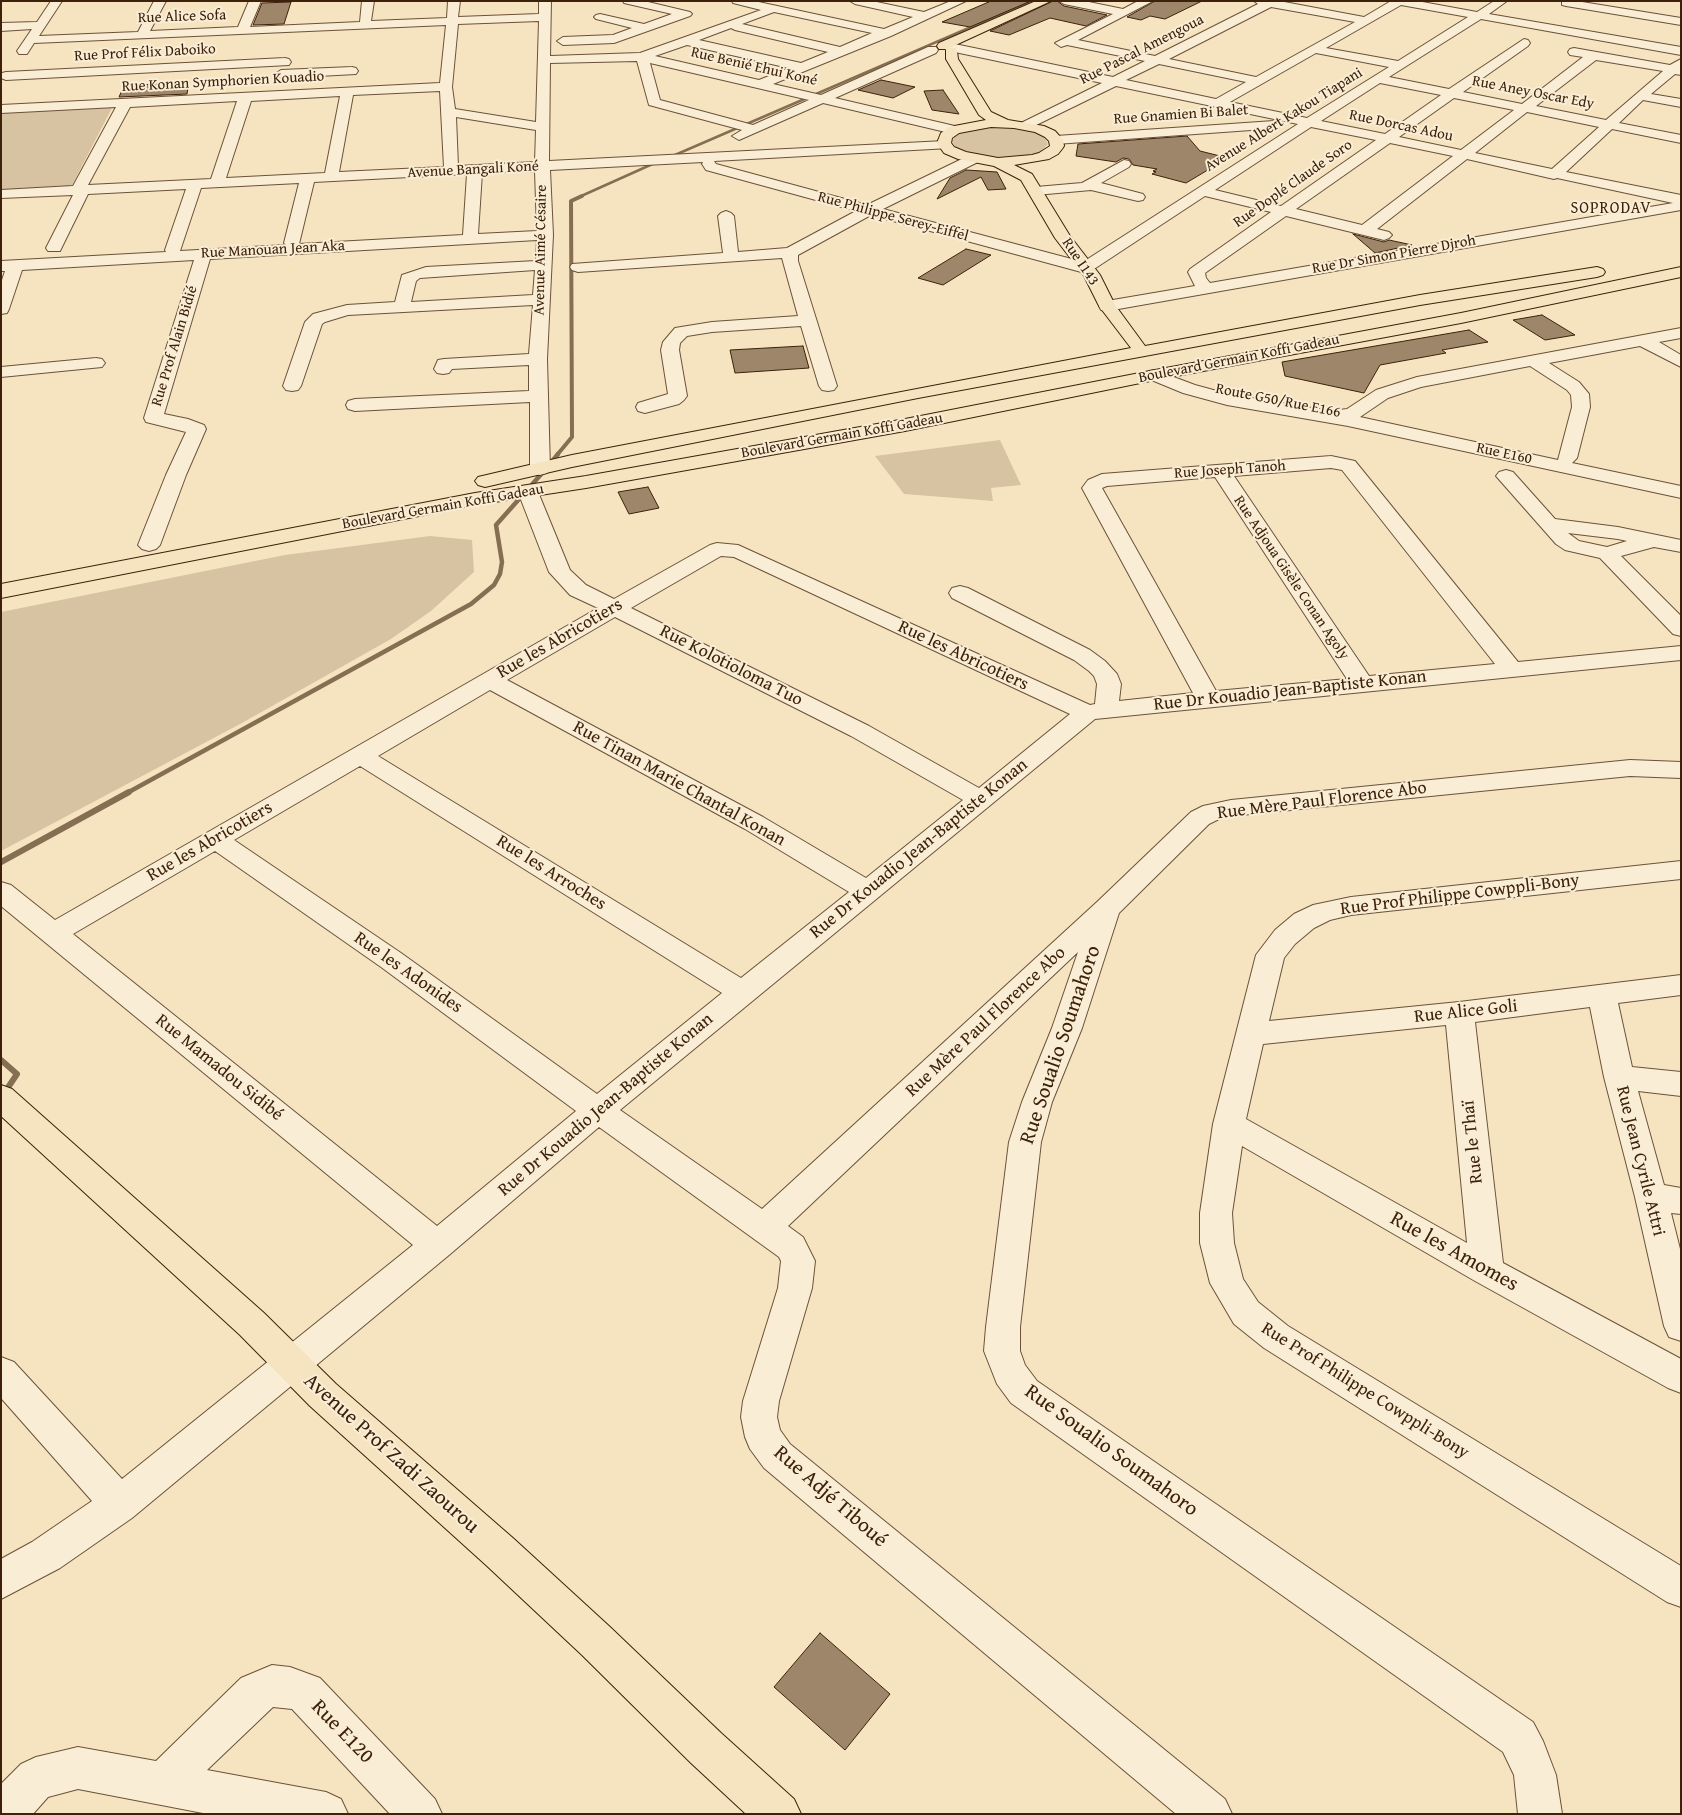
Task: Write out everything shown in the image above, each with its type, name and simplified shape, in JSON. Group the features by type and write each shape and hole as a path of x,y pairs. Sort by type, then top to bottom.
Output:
{"main road":[{"path":"981,120 939,49 1046,1"},
{"path":"981,120 1039,129 1050,134 1056,140 1057,146 1053,151 1032,160 998,162 973,159 955,153 945,145 944,139 954,130 981,120"},
{"path":"1027,177 1028,166 1032,160"},
{"name":"Rue I143","path":"998,162 1027,177 1086,275 1136,349"},
{"name":"Boulevard Germain Koffi Gadeau","path":"1,573 360,503 468,485 686,437 1136,349 1155,349 1420,300 1570,276 1681,261"},
{"name":"Boulevard Germain Koffi Gadeau","path":"1,591 475,499 528,492 905,425 1166,376 1461,318 1681,272"},
{"name":"Route G50/Rue E166","path":"1136,349 1166,376"},
{"name":"Route G50/Rue E166","path":"1155,349 1166,376"},
{"name":"Avenue Prof Zadi Zaourou","path":"1,1097 252,1324 323,1395 500,1552 596,1641 706,1748 779,1814"}],"street":[{"path":"4,80 57,1"},
{"path":"142,35 160,1"},
{"path":"243,30 255,1"},
{"path":"360,38 368,1"},
{"path":"451,171 449,112 446,88 454,1"},
{"name":"Avenue Aimé Césaire","path":"540,469 538,359 545,235 542,127 545,1"},
{"path":"628,1 842,50"},
{"path":"737,1 910,38"},
{"path":"855,1 925,16"},
{"path":"761,84 960,1"},
{"path":"1064,1 1123,12"},
{"path":"1051,48 1148,1"},
{"name":"Avenue Albert Kakou Tiapani","path":"1086,275 1201,191 1502,1"},
{"path":"1619,12 1634,1"},
{"path":"1267,2 1364,20"},
{"name":"Rue Pascal Amengoua","path":"1026,126 1159,60 1267,2"},
{"path":"1216,104 1397,2 1681,51"},
{"path":"1566,3 1681,22"},
{"path":"754,129 654,102 642,57 733,25 772,9"},
{"path":"544,42 614,39 684,14"},
{"name":"Rue Alice Sofa","path":"30,40 545,17"},
{"path":"600,17 645,28"},
{"path":"1,27 40,25"},
{"path":"275,96 294,28"},
{"path":"1453,31 1471,34"},
{"name":"Rue Doplé Claude Soro","path":"1206,289 1198,279 1196,272 1451,93 1529,44 1506,40"},
{"path":"687,41 802,67"},
{"path":"1066,41 1259,81"},
{"path":"705,159 717,146 820,99 939,49"},
{"name":"Rue Dorcas Adou","path":"939,49 969,50 1386,140 1681,200"},
{"path":"1313,49 1399,65"},
{"path":"1563,50 1678,68"},
{"path":"1021,62 1036,55"},
{"path":"1365,230 1593,56"},
{"name":"Rue Benié Ehui Koné","path":"543,60 642,57 954,130"},
{"name":"Rue Prof Félix Daboiko","path":"4,80 286,59 352,71"},
{"path":"821,59 848,64"},
{"path":"161,82 168,68"},
{"path":"866,68 883,72"},
{"path":"1554,175 1640,96 1678,68"},
{"name":"Rue Aney Oscar Edy","path":"1379,79 1681,138"},
{"name":"Rue Konan Symphorien Kouadio","path":"1,109 446,88"},
{"path":"331,178 347,93"},
{"path":"1640,96 1681,103"},
{"path":"217,183 245,98"},
{"path":"54,248 125,103"},
{"path":"449,112 542,127"},
{"name":"Rue Gnamien Bi Balet","path":"1056,140 1308,123"},
{"name":"Avenue Bangali Koné","path":"1,194 705,159 945,145"},
{"name":"Rue Philippe Serey-Eiffel","path":"705,159 711,167 868,210 1086,275"},
{"path":"578,267 790,253 868,210 973,159"},
{"path":"1036,191 1078,188 1090,185 1124,164"},
{"path":"470,234 475,170"},
{"path":"292,243 307,179"},
{"path":"173,250 195,184"},
{"path":"1090,185 1138,197"},
{"path":"1201,191 1436,247"},
{"name":"Rue Dr Simon Pierre Djroh","path":"1107,306 1436,247 1681,206"},
{"path":"726,216 730,257"},
{"name":"Rue Manouan Jean Aka","path":"8,266 545,235"},
{"path":"790,253 790,261 828,386"},
{"name":"Rue Prof Alain Bidié","path":"150,544 176,475 197,429 181,423 153,418 204,254"},
{"path":"402,307 408,278 414,275 426,272 542,265"},
{"path":"1,309 8,266"},
{"path":"292,386 314,322 318,318 347,310 540,300"},
{"path":"645,407 672,400 678,396 670,350 672,342 681,332 712,327 808,320"},
{"path":"1328,416 1352,414 1394,388 1532,360 1681,333"},
{"path":"1642,340 1681,362"},
{"path":"443,369 444,364 538,359"},
{"path":"1532,360 1573,386 1580,394 1581,408 1567,458"},
{"path":"1,372 96,363"},
{"name":"Route G50/Rue E166","path":"1166,376 1228,393 1352,414"},
{"name":"Route G50/Rue E166","path":"1166,376 1188,389 1227,399 1328,416"},
{"path":"354,405 538,396"},
{"name":"Rue E160","path":"1352,414 1681,482"},
{"name":"Rue E160","path":"1328,416 1681,492"},
{"name":"Rue Joseph Tanoh","path":"1208,699 1092,488 1095,484 1109,479 1331,462 1348,465 1512,670"},
{"name":"Rue Adjoua Gisèle Conan Agoly","path":"1221,471 1362,684"},
{"path":"1506,476 1563,540 1572,546 1607,553 1655,540"},
{"name":"Rue Kolotioloma Tuo","path":"528,492 560,572 578,590 860,731 980,799"},
{"path":"1548,524 1655,540 1681,546"},
{"name":"Rue les Abricotiers","path":"53,933 712,551 730,549 1096,711"},
{"path":"1607,553 1681,629"},
{"path":"960,593 1082,655 1097,666 1105,674 1109,684 1096,711"},
{"name":"Rue Dr Kouadio Jean-Baptiste Konan","path":"1,1580 46,1555 119,1505 331,1330 438,1245 742,992 980,799 1096,711 1681,654"},
{"name":"Rue Tinan Marie Chantal Konan","path":"489,680 745,818 868,890"},
{"name":"Rue les Arroches","path":"360,755 742,992"},
{"name":"Rue Mère Paul Florence Abo","path":"765,1227 1107,910 1200,818 1212,812 1630,768 1681,770"},
{"name":"Rue les Adonides","path":"215,839 391,960 598,1110"},
{"name":"Rue Prof Philippe Cowppli-Bony","path":"1681,870 1351,906 1323,912 1304,920 1270,955 1229,1124 1216,1213 1217,1243 1227,1283 1246,1313 1276,1337 1681,1588"},
{"name":"Rue Mamadou Sidibé","path":"1,891 438,1245"},
{"name":"Rue Soualio Soumahoro","path":"1107,910 1067,1028 1037,1102 1025,1142 1003,1327 1002,1351 1010,1373 1024,1392 1518,1738 1528,1756 1535,1775 1540,1814"},
{"name":"Rue Alice Goli","path":"1251,1034 1459,1013 1681,986"},
{"name":"Rue Jean Cyrile Attri","path":"1602,996 1619,1077 1666,1199 1681,1326"},
{"name":"Rue le Thaï","path":"1459,1013 1487,1271"},
{"path":"1619,1077 1681,1084"},
{"name":"Rue Adjé Tiboué","path":"598,1110 791,1247 798,1261 795,1288 762,1400 759,1418 763,1437 777,1456 1210,1814"},
{"name":"Rue les Amomes","path":"1229,1124 1487,1271 1681,1377"},
{"path":"1,1373 119,1505"},
{"name":"Rue E120","path":"164,1783 256,1693 272,1686 290,1688 305,1693 420,1814"},
{"path":"6,1814 9,1807 36,1779 78,1768 326,1814"}],"shaded area":[{"path":"113,106 71,187 1,190 1,112"},
{"path":"983,126 1006,126 1028,130 1043,136 1048,144 1040,152 1032,155 999,158 975,156 958,149 954,145 952,141 957,134"},
{"path":"1000,440 1021,485 991,488 993,501 904,494 875,456"},
{"path":"430,536 472,540 474,572 431,611 391,639 242,723 1,851 1,612 285,555"}],"building":[{"path":"991,1 1031,1 970,27 942,22"},
{"path":"1053,1 1057,1 1064,6 1107,15 1086,26 1050,18 1009,35 990,31"},
{"path":"1155,1 1202,1 1165,19 1150,16 1141,20 1127,17"},
{"path":"291,2 284,24 253,25 262,3"},
{"path":"881,80 915,87 893,98 858,90"},
{"path":"189,82 187,94 119,97 124,86"},
{"path":"943,90 959,114 932,110 924,91"},
{"path":"1187,136 1200,151 1228,158 1186,183 1152,174 1157,169 1133,165 1129,159 1123,158 1116,162 1076,156 1078,144"},
{"path":"966,170 997,172 1006,189 988,190 981,177 937,199 950,178"},
{"path":"1353,234 1384,242 1389,240 1412,245 1375,253"},
{"path":"966,249 991,255 943,285 918,278"},
{"path":"1542,315 1575,335 1545,340 1513,320"},
{"path":"1469,330 1488,342 1442,350 1446,353 1380,365 1364,393 1285,376 1282,362"},
{"path":"803,346 809,368 735,373 730,350"},
{"path":"648,487 659,508 629,514 618,492"},
{"path":"820,1633 890,1694 845,1750 774,1687"}],"waterway":[{"path":"668,158 1031,1"},
{"path":"579,197 657,162"},
{"path":"557,455 572,437 571,201 582,196"},
{"path":"550,464 558,454"},
{"path":"127,793 471,604 494,585 500,574 502,562 496,525 544,471"},
{"path":"1,862 129,792"},
{"path":"1,1060 17,1074 5,1092"}],"district":[{"name":"SOPRODAV","path":"1611,209"}]}
